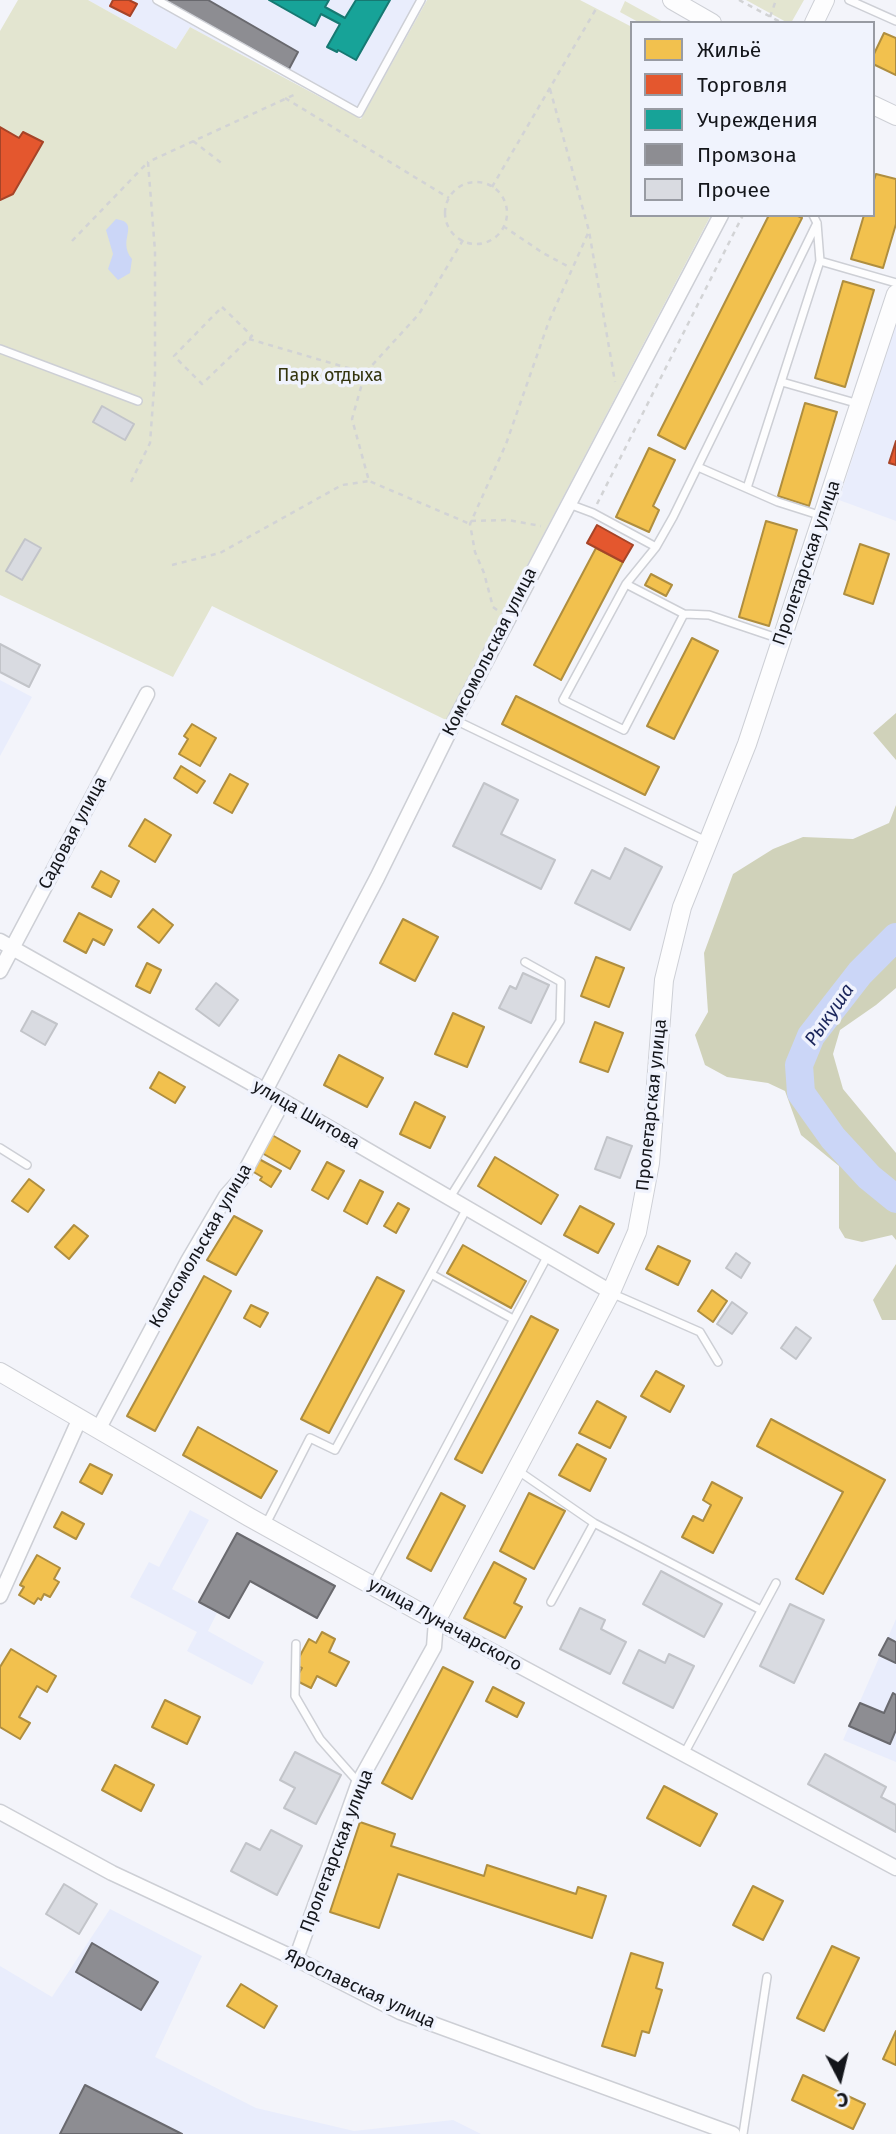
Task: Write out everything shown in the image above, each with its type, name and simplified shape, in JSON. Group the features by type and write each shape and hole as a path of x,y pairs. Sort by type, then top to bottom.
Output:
{"street":[{"path":"672,0 709,21"},
{"path":"815,21 825,0"},
{"path":"875,106 896,116"},
{"name":"Комсомольская улица","path":"265,1091 377,878 508,618 720,217"},
{"name":"Пролетарская улица","path":"296,1959 359,1783 434,1647 436,1622 611,1292 636,1233 650,1163 664,980 681,907 747,744 896,294"},
{"name":"Садовая улица","path":"0,971 6,944 146,694"},
{"name":"улица Шитова","path":"6,944 611,1292"},
{"name":"Комсомольская улица","path":"99,1428 188,1261 226,1196 241,1179 283,1101"},
{"name":"улица Луначарского","path":"0,1372 436,1622 896,1868"},
{"path":"0,1596 80,1418"},
{"name":"Ярославская улица","path":"0,1812 112,1873 400,2011 733,2134"}],"lane":[{"path":"157,0 359,113 421,0"},
{"path":"849,0 896,21"},
{"path":"747,488 820,261 815,219"},
{"path":"684,614 624,730 563,699 626,584 656,547 698,467 815,219"},
{"path":"820,261 896,283"},
{"path":"0,349 138,401"},
{"path":"782,382 859,404"},
{"path":"698,467 778,502 823,516"},
{"path":"568,503 593,513 656,547"},
{"path":"626,584 684,614 709,615 781,639"},
{"path":"455,720 709,842"},
{"path":"449,1199 560,1021 561,982 525,962"},
{"path":"0,1148 27,1165"},
{"path":"266,1526 310,1438 335,1450 466,1210"},
{"path":"373,1584 547,1257"},
{"path":"430,1274 513,1319"},
{"path":"611,1292 699,1332 718,1362"},
{"path":"516,1470 594,1523 761,1610"},
{"path":"551,1602 594,1523"},
{"path":"684,1754 776,1583"},
{"path":"296,1644 295,1696 320,1740 359,1783"},
{"path":"743,2134 766,1977"}],"path":[{"path":"739,0 778,21"},
{"path":"770,17 776,0"},
{"path":"492,187 596,9"},
{"path":"72,242 148,162 311,87"},
{"path":"550,89 589,231 620,407"},
{"path":"285,99 449,198"},
{"path":"193,141 224,165"},
{"path":"131,482 150,443 155,375 155,251 148,162"},
{"path":"478,182 492,187 503,197 506,207 503,226 497,236 473,243 452,232 445,210 449,198 454,191 469,183 478,182"},
{"path":"593,513 742,217"},
{"path":"503,226 571,268"},
{"path":"508,618 493,607 475,552 470,523 506,444 549,321 589,231"},
{"path":"369,481 352,419 365,373 419,314 463,240"},
{"path":"222,307 252,336 249,340 202,384 174,356 222,307"},
{"path":"249,340 365,373"},
{"path":"172,565 220,553 342,485 369,481 470,523 508,520 555,528"}],"shaded area":[{"path":"88,0 427,0 362,119 190,27 176,49"},
{"path":"896,323 896,521 839,500"},
{"path":"0,680 32,697 0,756"},
{"path":"190,1510 209,1520 172,1589 217,1613 208,1631 264,1662 252,1685 187,1651 197,1632 130,1597 149,1562 159,1567"},
{"path":"896,1619 896,1762 843,1740"},
{"path":"110,1909 202,1956 155,2057 256,2108 354,2131 453,2120 481,2134 0,2134 0,1966 52,1997"}],"green space":[{"name":"Парк отдыха","path":"18,0 88,0 176,49 190,27 361,119 427,0 580,0 630,26 630,217 710,217 446,720 212,606 173,677 0,595 0,31"},
{"path":"746,0 804,0 792,21 784,21"},
{"path":"625,1 661,21 636,21 620,12"},
{"path":"896,713 896,760 873,733"},
{"path":"896,805 896,988 840,1030 833,1054 843,1089 896,1153 896,1240 892,1235 862,1242 845,1238 839,1228 839,1166 801,1135 785,1091 768,1083 727,1077 705,1065 695,1035 708,1012 704,953 733,874 773,849 803,837 853,839 889,823"},
{"path":"896,1264 896,1320 882,1320 873,1300"}],"water":[{"path":"116,219 127,224 126,245 132,259 130,273 118,280 108,269 113,254 106,230"}],"building: Жильё":[{"path":"884,33 896,38 896,75 875,65 875,52"},
{"path":"876,174 896,179 896,224 883,268 851,259 863,217 875,217"},
{"path":"768,217 802,218 685,449 658,435"},
{"path":"843,281 874,290 845,387 815,378"},
{"path":"805,403 837,412 809,506 778,496"},
{"path":"649,448 675,460 653,506 659,510 649,532 616,517"},
{"path":"766,521 797,530 769,626 739,617"},
{"path":"860,544 889,554 873,604 844,594"},
{"path":"596,548 623,562 561,680 534,665"},
{"path":"651,574 672,585 666,596 645,585"},
{"path":"692,638 718,651 674,739 647,726"},
{"path":"516,696 659,767 645,795 502,724"},
{"path":"192,724 216,738 200,766 179,754 188,739 184,736"},
{"path":"181,766 205,781 197,793 174,778"},
{"path":"230,774 248,784 232,813 214,803"},
{"path":"145,819 171,835 155,862 129,846"},
{"path":"101,871 119,881 111,897 92,887"},
{"path":"153,909 173,925 159,943 138,927"},
{"path":"79,913 112,930 104,945 93,939 86,953 64,941"},
{"path":"403,919 438,937 415,981 380,963"},
{"path":"596,957 624,968 609,1007 581,996"},
{"path":"147,963 161,970 150,993 136,986"},
{"path":"453,1013 484,1027 467,1067 435,1054"},
{"path":"595,1022 623,1033 608,1072 580,1062"},
{"path":"339,1055 383,1078 367,1107 324,1085"},
{"path":"159,1072 185,1087 175,1103 150,1088"},
{"path":"415,1102 445,1117 430,1148 400,1134"},
{"path":"272,1135 300,1151 290,1169 262,1153"},
{"path":"495,1157 558,1195 541,1224 478,1186"},
{"path":"259,1159 281,1171 271,1187 252,1171"},
{"path":"327,1162 344,1171 328,1199 312,1190"},
{"path":"29,1179 44,1190 28,1212 12,1201"},
{"path":"360,1180 383,1192 367,1224 344,1211"},
{"path":"398,1203 409,1209 396,1233 384,1226"},
{"path":"580,1206 614,1224 598,1253 564,1235"},
{"path":"234,1216 262,1231 236,1275 207,1260"},
{"path":"74,1225 88,1236 69,1259 55,1247"},
{"path":"463,1245 526,1281 511,1308 447,1273"},
{"path":"658,1246 690,1261 678,1285 646,1269"},
{"path":"204,1276 231,1291 155,1431 127,1416"},
{"path":"377,1277 404,1291 329,1433 301,1419"},
{"path":"712,1290 727,1301 713,1322 698,1311"},
{"path":"251,1305 268,1313 260,1327 244,1318"},
{"path":"531,1316 558,1330 482,1473 455,1459"},
{"path":"656,1371 684,1386 670,1412 641,1396"},
{"path":"597,1401 626,1417 610,1448 579,1433"},
{"path":"771,1419 885,1480 823,1594 796,1579 843,1492 757,1446"},
{"path":"198,1427 277,1471 261,1498 183,1455"},
{"path":"577,1444 606,1459 590,1491 559,1475"},
{"path":"90,1464 112,1475 102,1494 80,1482"},
{"path":"712,1482 742,1498 713,1553 682,1537 693,1516 703,1521 711,1505 703,1500"},
{"path":"441,1493 465,1506 431,1571 407,1558"},
{"path":"529,1493 565,1511 534,1569 500,1551"},
{"path":"62,1512 84,1524 76,1539 54,1527"},
{"path":"37,1555 60,1568 54,1579 59,1582 50,1597 44,1594 41,1600 38,1598 34,1604 19,1595 24,1587 20,1585"},
{"path":"494,1562 526,1579 514,1603 522,1607 505,1638 464,1618"},
{"path":"322,1632 335,1639 329,1652 349,1662 336,1686 317,1676 311,1688 295,1680 302,1668 295,1665 309,1639 316,1643"},
{"path":"11,1649 56,1676 47,1692 37,1686 19,1717 30,1723 20,1739 0,1727 0,1667"},
{"path":"443,1667 473,1682 412,1799 382,1783"},
{"path":"493,1687 524,1703 517,1717 486,1701"},
{"path":"165,1700 200,1717 187,1744 152,1727"},
{"path":"115,1765 154,1785 141,1811 102,1790"},
{"path":"664,1786 717,1814 700,1846 647,1818"},
{"path":"360,1822 395,1834 391,1846 484,1876 487,1865 576,1894 578,1887 606,1896 592,1938 398,1874 379,1928 330,1912"},
{"path":"753,1886 783,1901 763,1940 733,1925"},
{"path":"832,1946 859,1958 824,2031 797,2018"},
{"path":"631,1953 663,1963 656,1988 662,1990 649,2033 642,2031 635,2056 602,2046"},
{"path":"241,1984 277,2006 264,2028 227,2006"},
{"path":"896,2031 896,2065 883,2059"},
{"path":"803,2075 865,2104 853,2129 792,2100"}],"building: Торговля":[{"path":"113,0 129,0 137,4 130,16 110,6"},
{"path":"0,127 19,138 23,132 43,142 13,194 0,200"},
{"path":"896,441 896,465 889,463"},
{"path":"597,525 633,545 623,562 587,543"}],"building: Учреждения":[{"path":"269,0 329,0 325,7 345,18 356,0 390,0 356,60 327,47 340,24 321,14 315,26"}],"building: Промзона":[{"path":"165,0 208,0 298,52 289,69"},
{"path":"237,1533 335,1586 317,1618 250,1581 229,1618 199,1602"},
{"path":"888,1638 896,1642 896,1663 879,1655"},
{"path":"893,1693 896,1695 896,1730 890,1744 849,1726 860,1703 884,1713"},
{"path":"92,1943 158,1982 141,2010 76,1972"},
{"path":"85,2085 182,2134 60,2134"}],"building: Прочее":[{"path":"102,406 134,424 125,440 93,422"},
{"path":"25,539 41,548 22,580 6,571"},
{"path":"0,644 40,665 29,687 0,672"},
{"path":"484,783 518,800 501,834 555,860 541,889 453,846"},
{"path":"625,848 662,867 630,930 575,903 592,870 610,879"},
{"path":"523,973 549,985 531,1023 499,1008 510,986 516,989"},
{"path":"216,983 238,1000 219,1026 196,1009"},
{"path":"32,1011 57,1024 45,1045 21,1031"},
{"path":"607,1137 632,1146 620,1178 595,1169"},
{"path":"736,1253 750,1263 741,1278 726,1268"},
{"path":"732,1302 747,1313 732,1334 717,1324"},
{"path":"796,1327 811,1338 796,1359 781,1348"},
{"path":"661,1571 722,1604 704,1637 643,1604"},
{"path":"790,1604 824,1620 794,1683 760,1666"},
{"path":"580,1608 605,1620 601,1629 626,1642 610,1674 560,1649"},
{"path":"639,1650 665,1663 669,1654 694,1666 673,1708 623,1683"},
{"path":"295,1752 341,1775 316,1824 284,1808 295,1788 280,1780"},
{"path":"825,1754 886,1787 881,1797 896,1805 896,1832 808,1784"},
{"path":"271,1830 302,1846 277,1895 231,1871 246,1843 260,1850"},
{"path":"64,1884 97,1904 79,1934 46,1914"}],"waterway":[{"name":"Рыкуша","path":"896,937 860,973 811,1036 799,1065 801,1093 833,1138 869,1177 896,1199"}]}
